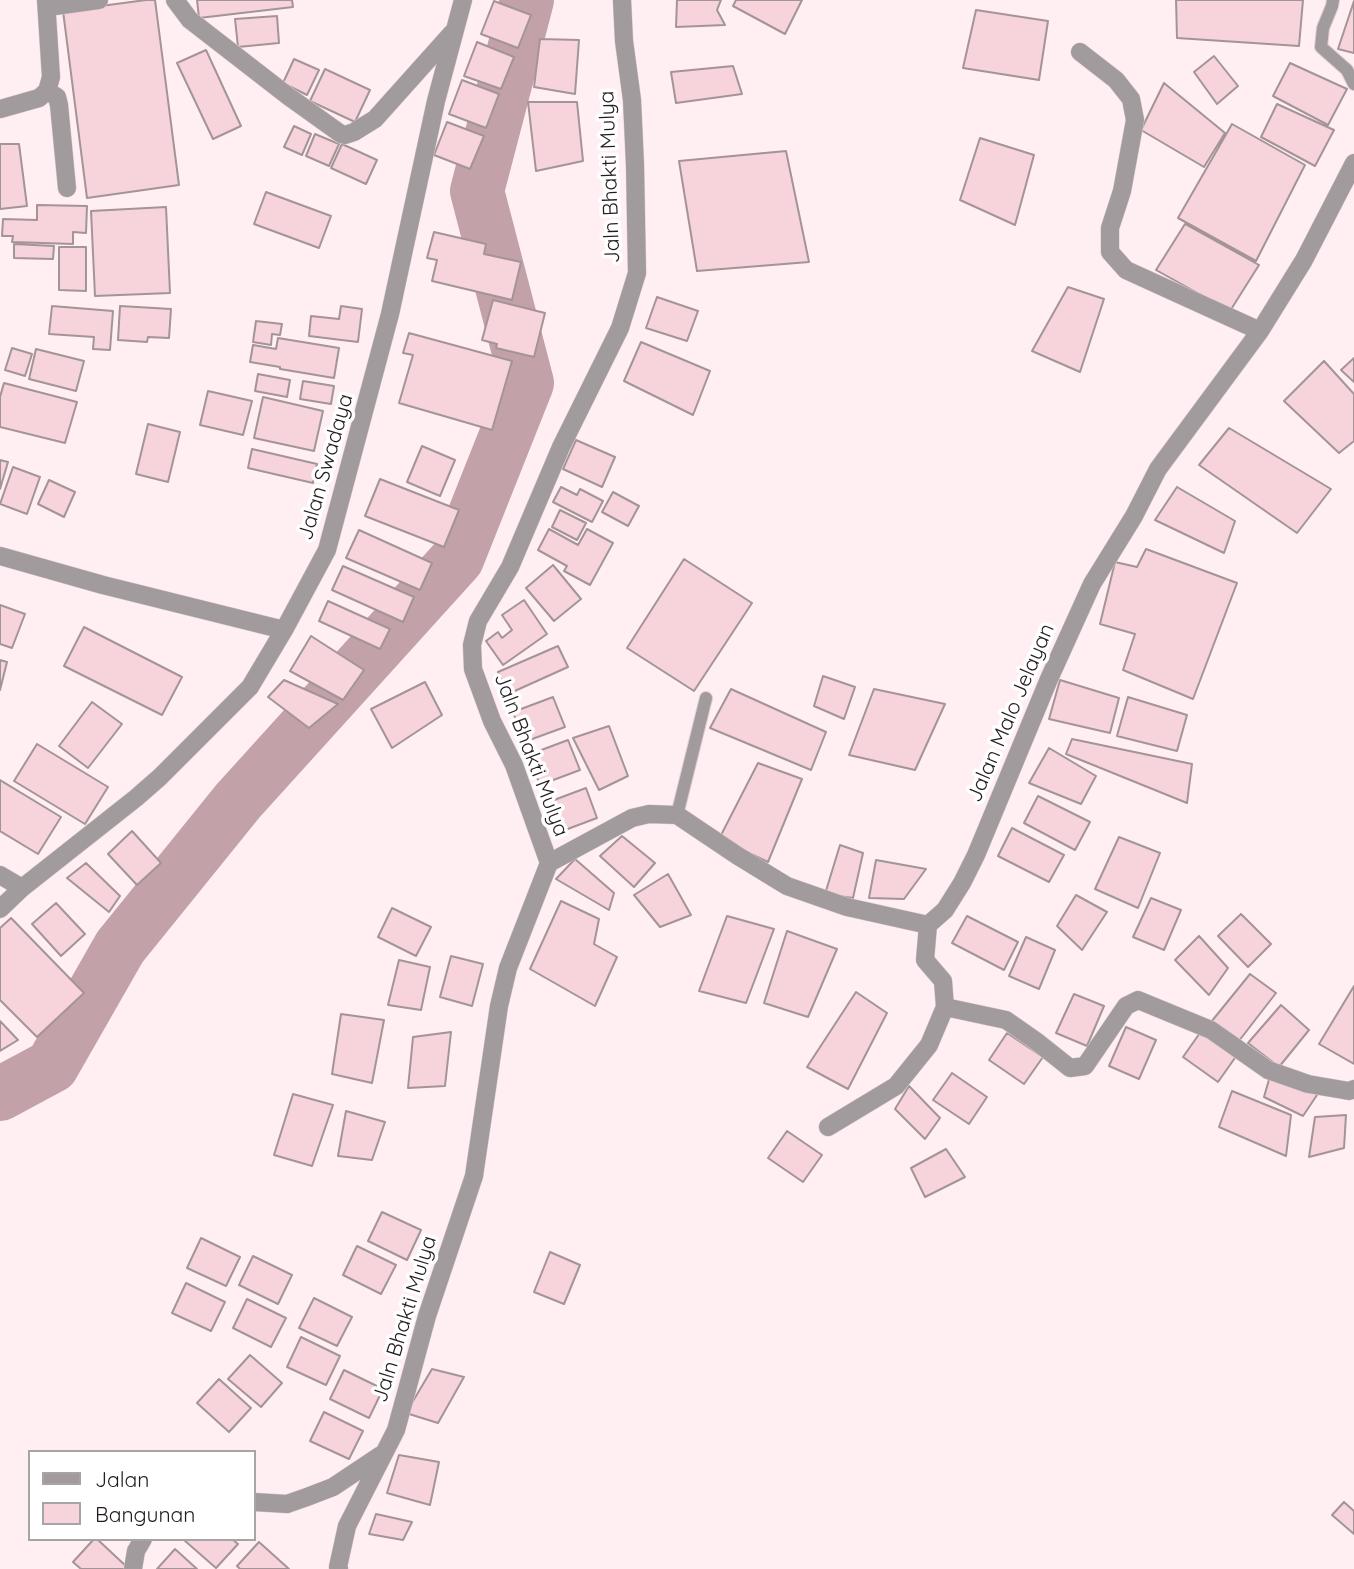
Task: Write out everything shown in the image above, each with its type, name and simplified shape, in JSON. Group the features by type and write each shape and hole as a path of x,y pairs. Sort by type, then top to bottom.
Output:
{"street":[{"path":"0,109 39,98 47,92 51,77 47,3 99,0"},
{"path":"175,0 190,20 288,96 345,135 375,119 455,30"},
{"name":"Jalan Swadaya","path":"0,909 22,888 160,777 250,687 327,550 390,314 436,101 463,0"},
{"name":"Jaln Bhakti Mulya","path":"339,1569 347,1526 396,1430 427,1316 474,1176 499,1006 508,968 549,863 514,765 492,721 473,669 472,645 478,621 510,567 561,447 620,328 637,273 632,100 622,0"},
{"path":"1080,52 1116,80 1131,99 1135,120 1122,191 1110,228 1110,252 1126,270 1259,331"},
{"path":"47,92 57,97 59,104 67,188"},
{"name":"Jalan Malo Jelayan","path":"928,925 945,910 975,855 1092,584 1134,516 1158,469 1259,331 1304,260 1354,163"},
{"path":"0,556 284,630"},
{"path":"549,863 632,818 649,814 677,815 787,886 847,907 928,925 925,960 943,981 945,1007 929,1045 896,1086 828,1127"},
{"path":"0,875 22,888"},
{"path":"945,1007 1006,1020 1070,1068 1085,1066 1126,1006 1138,1000 1211,1030 1268,1070 1308,1084 1349,1091 1354,1089"},
{"path":"256,1502 288,1504 307,1497 333,1487 384,1453"},
{"path":"133,1569 136,1552 142,1541"}],"lane":[{"path":"1333,0 1323,28 1321,47 1347,70 1354,84"},
{"path":"677,815 706,698"}],"building":[{"path":"155,0 179,185 87,198 63,11"},
{"path":"197,0 292,0 293,7 199,18"},
{"path":"677,0 721,0 717,10 725,25 676,27"},
{"path":"736,0 802,0 785,34 733,6"},
{"path":"1176,0 1303,0 1299,46 1177,38"},
{"path":"494,1 531,15 518,48 481,34"},
{"path":"1354,1 1354,53 1338,49"},
{"path":"976,10 1048,21 1039,80 963,68"},
{"path":"277,16 279,43 238,47 235,19"},
{"path":"540,39 579,40 575,94 534,87"},
{"path":"477,42 514,57 501,89 464,76"},
{"path":"206,50 241,126 213,139 177,63"},
{"path":"1214,56 1238,86 1217,104 1194,72"},
{"path":"294,59 319,70 307,95 283,83"},
{"path":"1290,63 1347,89 1328,125 1273,96"},
{"path":"733,66 742,94 676,103 671,72"},
{"path":"325,69 370,90 355,122 310,101"},
{"path":"462,80 499,94 486,128 449,114"},
{"path":"1164,83 1225,133 1204,167 1141,130"},
{"path":"528,102 577,102 583,161 536,171"},
{"path":"1277,104 1334,130 1315,166 1261,137"},
{"path":"447,122 484,136 470,169 434,155"},
{"path":"1232,124 1305,165 1256,261 1178,218"},
{"path":"294,126 311,134 302,155 284,147"},
{"path":"315,134 339,144 329,166 306,156"},
{"path":"980,138 1034,155 1015,225 960,200"},
{"path":"0,144 19,144 27,206 0,209"},
{"path":"342,144 377,160 366,184 331,168"},
{"path":"786,151 809,262 697,271 679,161"},
{"path":"266,192 331,216 319,248 254,224"},
{"path":"37,205 87,206 86,233 73,232 73,244 12,242 13,236 2,236 3,219 37,220"},
{"path":"166,207 170,293 95,296 91,211"},
{"path":"1185,224 1259,265 1230,311 1156,270"},
{"path":"434,232 486,244 484,254 521,262 512,300 432,281 437,260 427,258"},
{"path":"14,244 54,246 53,259 14,258"},
{"path":"59,247 86,247 86,291 59,290"},
{"path":"1068,287 1104,299 1080,372 1032,351"},
{"path":"657,297 698,311 687,341 646,328"},
{"path":"493,300 545,313 534,357 496,348 497,344 482,340"},
{"path":"52,306 113,311 110,350 93,349 94,337 49,334"},
{"path":"120,306 171,309 169,338 148,337 147,342 118,340"},
{"path":"341,306 362,309 358,342 309,336 311,316 339,319"},
{"path":"256,321 282,324 280,335 272,334 271,345 253,342"},
{"path":"409,333 512,361 492,430 399,403 413,355 403,353"},
{"path":"278,338 339,348 334,378 250,362 253,345 276,349"},
{"path":"641,342 710,371 693,415 624,381"},
{"path":"12,348 32,354 25,376 5,370"},
{"path":"36,349 84,361 76,391 29,379"},
{"path":"1354,358 1354,382 1341,370"},
{"path":"1324,361 1354,394 1354,441 1339,453 1284,401"},
{"path":"258,374 290,380 287,397 255,391"},
{"path":"303,381 334,386 331,404 300,399"},
{"path":"4,383 77,402 65,443 0,427 0,397"},
{"path":"208,391 252,401 243,435 200,425"},
{"path":"263,397 323,411 314,451 254,438"},
{"path":"148,424 180,432 168,482 136,474"},
{"path":"1229,428 1331,489 1297,533 1199,465"},
{"path":"576,440 615,457 602,487 563,469"},
{"path":"422,446 455,460 440,496 407,482"},
{"path":"252,449 317,464 313,483 248,468"},
{"path":"0,460 8,462 0,489"},
{"path":"13,467 40,477 27,514 0,504"},
{"path":"380,479 459,510 444,547 365,516"},
{"path":"49,480 75,492 64,517 38,504"},
{"path":"561,487 577,495 580,489 603,501 592,522 553,502"},
{"path":"1177,487 1235,521 1224,553 1155,520"},
{"path":"613,492 639,506 628,526 602,512"},
{"path":"560,510 586,523 577,540 552,527"},
{"path":"549,529 578,545 587,529 613,543 590,585 564,571 567,566 538,550"},
{"path":"359,530 432,563 420,590 346,558"},
{"path":"1146,549 1237,583 1193,699 1123,670 1135,634 1100,624 1115,562 1137,567"},
{"path":"684,559 752,603 694,691 627,648"},
{"path":"553,565 581,599 554,621 526,588"},
{"path":"343,566 414,597 403,622 332,590"},
{"path":"524,600 547,634 503,665 486,641 498,632 502,638 512,630 502,615"},
{"path":"328,601 390,629 380,649 319,621"},
{"path":"0,605 25,614 12,648 0,644"},
{"path":"84,627 182,677 162,715 64,666"},
{"path":"311,636 364,670 343,700 290,671"},
{"path":"558,646 568,667 508,694 498,672"},
{"path":"0,660 7,662 0,690"},
{"path":"823,676 855,687 844,719 814,706"},
{"path":"284,680 338,704 309,728 268,697"},
{"path":"1060,680 1119,698 1110,733 1049,719"},
{"path":"425,682 442,715 392,748 371,709"},
{"path":"731,689 826,732 811,770 710,728"},
{"path":"874,689 945,704 915,770 849,755"},
{"path":"553,697 565,727 524,742 513,712"},
{"path":"1128,697 1187,715 1177,751 1117,736"},
{"path":"92,702 122,724 88,768 59,746"},
{"path":"609,726 628,776 599,790 573,738"},
{"path":"1072,739 1192,764 1187,803 1066,754"},
{"path":"568,740 580,770 540,785 528,755"},
{"path":"37,744 108,787 85,824 14,781"},
{"path":"1049,748 1096,776 1081,804 1029,783"},
{"path":"758,763 802,779 768,862 719,839"},
{"path":"0,780 61,817 38,854 0,831"},
{"path":"586,788 597,818 557,833 546,803"},
{"path":"1038,796 1090,822 1075,850 1024,823"},
{"path":"1012,828 1064,855 1049,882 998,856"},
{"path":"132,831 161,863 137,885 108,854"},
{"path":"622,836 655,863 634,887 600,856"},
{"path":"1119,837 1160,853 1138,908 1095,889"},
{"path":"840,845 863,853 853,898 825,894"},
{"path":"575,859 614,893 609,910 556,879"},
{"path":"876,860 926,869 904,899 869,898"},
{"path":"86,863 120,896 109,912 67,878"},
{"path":"668,874 691,915 660,927 634,895"},
{"path":"1076,895 1107,912 1082,950 1057,926"},
{"path":"1151,898 1181,910 1164,950 1133,937"},
{"path":"561,901 599,919 594,944 617,957 595,1006 530,969"},
{"path":"56,903 85,934 61,956 32,924"},
{"path":"392,908 431,927 416,956 378,937"},
{"path":"1241,914 1271,944 1248,967 1218,936"},
{"path":"727,916 774,929 746,1003 699,991"},
{"path":"967,916 1018,942 1004,970 952,943"},
{"path":"11,918 84,993 37,1037 0,1000 0,928"},
{"path":"787,931 837,949 808,1017 764,1003"},
{"path":"1199,936 1228,968 1209,995 1175,960"},
{"path":"1026,937 1055,950 1039,989 1009,976"},
{"path":"451,956 483,964 472,1006 440,997"},
{"path":"399,960 430,967 421,1010 388,1005"},
{"path":"1250,974 1276,993 1235,1046 1207,1027"},
{"path":"1354,986 1354,1064 1319,1044"},
{"path":"856,992 887,1013 848,1089 807,1067"},
{"path":"1074,994 1104,1006 1087,1046 1056,1033"},
{"path":"1281,1005 1309,1030 1279,1067 1248,1043"},
{"path":"341,1014 384,1020 372,1083 332,1074"},
{"path":"0,1021 18,1040 0,1051"},
{"path":"1126,1027 1156,1040 1139,1079 1109,1066"},
{"path":"1202,1030 1237,1055 1218,1082 1183,1057"},
{"path":"451,1032 445,1086 408,1088 413,1037"},
{"path":"1007,1033 1043,1057 1024,1084 989,1060"},
{"path":"952,1073 987,1097 969,1124 933,1100"},
{"path":"1270,1076 1321,1089 1303,1116 1264,1097"},
{"path":"909,1086 940,1118 925,1139 895,1109"},
{"path":"1232,1091 1291,1115 1286,1156 1219,1127"},
{"path":"293,1094 333,1105 312,1166 274,1155"},
{"path":"346,1111 385,1122 372,1160 338,1156"},
{"path":"1346,1115 1344,1148 1309,1157 1315,1117"},
{"path":"787,1131 822,1155 803,1182 768,1158"},
{"path":"946,1149 965,1177 925,1197 911,1168"},
{"path":"382,1212 421,1230 407,1260 368,1241"},
{"path":"201,1238 240,1257 226,1286 187,1268"},
{"path":"357,1246 396,1265 381,1294 343,1275"},
{"path":"550,1252 580,1265 564,1304 534,1292"},
{"path":"253,1256 292,1275 278,1304 239,1285"},
{"path":"186,1283 225,1302 211,1331 172,1313"},
{"path":"314,1298 352,1317 337,1346 299,1328"},
{"path":"247,1299 286,1318 271,1347 233,1328"},
{"path":"301,1337 340,1356 326,1385 287,1367"},
{"path":"250,1355 282,1383 261,1407 228,1379"},
{"path":"432,1369 464,1377 438,1423 406,1413"},
{"path":"344,1370 383,1389 369,1418 330,1399"},
{"path":"219,1379 251,1408 229,1432 197,1403"},
{"path":"324,1412 363,1431 349,1459 310,1441"},
{"path":"399,1455 439,1462 430,1505 387,1493"},
{"path":"1344,1502 1354,1511 1354,1534 1332,1515"},
{"path":"376,1514 412,1522 403,1540 369,1534"},
{"path":"92,1541 99,1541 127,1567 81,1569 73,1562"},
{"path":"185,1541 234,1541 238,1544 216,1568"},
{"path":"259,1542 289,1569 240,1569 237,1566"},
{"path":"175,1549 197,1569 157,1569"}],"waterway":[{"path":"0,1094 52,1066 120,947 238,801 457,559 527,383 477,191 527,0"}]}
